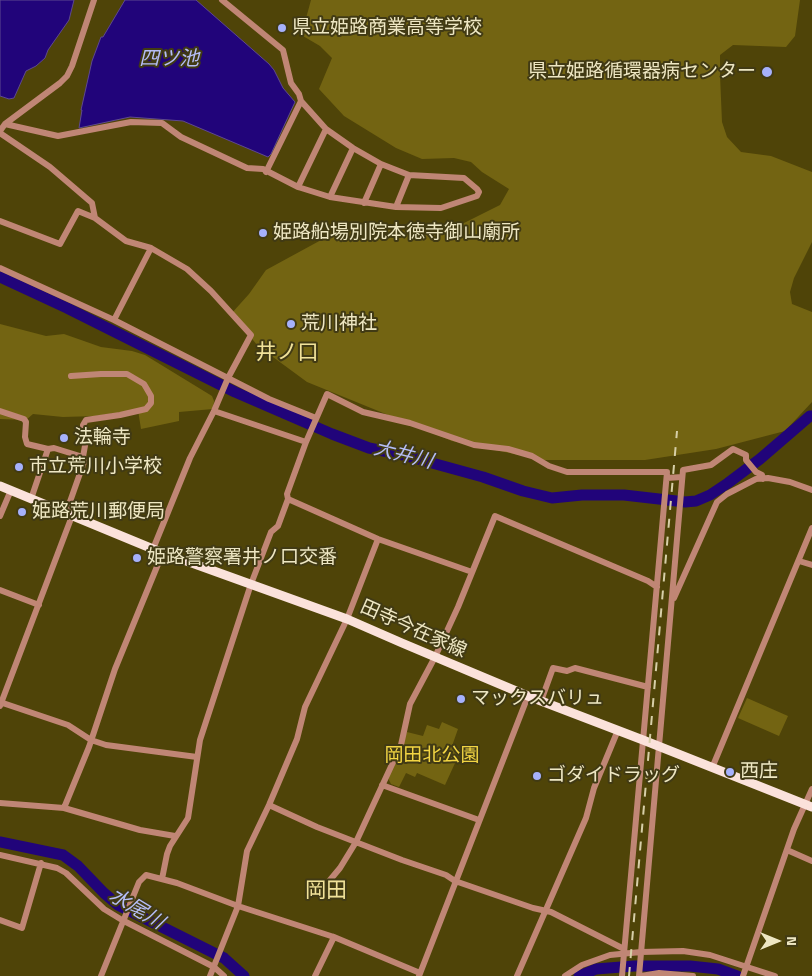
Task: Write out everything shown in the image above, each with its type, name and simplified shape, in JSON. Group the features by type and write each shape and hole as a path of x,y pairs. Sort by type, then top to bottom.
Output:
{"main road":[{"name":"田寺今在家線","path":"0,486 162,552 348,619 434,658 809,806"}],"street":[{"path":"94,0 67,76 5,124 0,132 50,167 92,203 95,218"},
{"path":"5,124 58,136 131,122 162,123 181,137 247,168 263,169 298,187 330,197 396,207 441,208 477,196 479,192 464,178 409,175 381,164 353,148 326,129 301,101 291,82 283,50 222,0"},
{"path":"266,172 301,101"},
{"path":"298,187 326,129"},
{"path":"330,197 353,148"},
{"path":"364,203 381,164"},
{"path":"396,207 409,175"},
{"path":"0,221 60,244 78,211 95,218 126,241 151,248 193,274 211,290 251,335 228,378 214,411 190,458 153,548"},
{"path":"114,320 151,248"},
{"path":"0,268 114,320 269,399 316,418"},
{"path":"71,376 128,374 144,384 151,396 151,402 146,409 86,420 82,425 86,440 84,462 69,514 39,605 0,704 68,725 91,740 106,745 197,757"},
{"path":"162,879 167,854 175,836 188,818 200,740 251,584 271,532 278,526 288,499 287,494 309,433 327,394 363,412 410,423 474,444 508,449 532,456 549,466 566,472 667,472 622,976"},
{"path":"214,411 306,442"},
{"path":"0,412 24,419 26,422 25,437 27,444 48,449 54,448 83,457"},
{"path":"31,499 48,449"},
{"path":"693,976 659,973 640,976 682,477 683,470 710,465 733,449 746,455 746,460 756,472 762,475 763,479"},
{"path":"667,478 682,477"},
{"path":"672,602 717,502 727,494 756,479 790,482 812,490"},
{"path":"0,516 11,490"},
{"path":"288,499 378,540 472,572"},
{"path":"330,880 356,842 401,745 410,704 434,658 495,516 648,581 657,587"},
{"path":"712,768 800,561 812,528"},
{"path":"210,976 238,906 247,851 269,805 296,738 305,707 348,619 378,540"},
{"path":"64,808 91,740 115,669 162,552"},
{"path":"800,561 812,566"},
{"path":"0,590 39,605"},
{"path":"541,701 553,668 566,671 575,668 648,686"},
{"path":"100,976 138,882 146,876 177,883 238,906 334,936 419,974 528,696"},
{"path":"517,976 586,818 594,788 618,730"},
{"path":"382,785 479,820"},
{"path":"743,976 794,829 809,806 812,789"},
{"path":"0,803 64,808 140,830 175,836"},
{"path":"269,805 317,827 446,875 456,881 551,912 624,952"},
{"path":"787,850 812,861"},
{"path":"0,855 57,868 66,873 104,909 214,967 224,976"},
{"path":"0,920 22,928 41,863"},
{"path":"315,976 334,936"},
{"path":"565,976 596,959 624,952 683,951 710,955 775,976"}],"green space":[{"path":"311,0 800,0 795,36 786,47 733,45 720,55 720,75 722,122 727,137 741,152 771,156 812,172 812,242 794,278 790,292 792,304 812,312 812,402 785,431 716,449 645,460 543,460 452,441 307,382 258,346 231,314 249,294 266,270 334,233 376,229 444,233 500,205 509,189 482,172 471,162 454,158 422,159 396,148 344,116 319,89 332,58 320,46 303,36"},
{"path":"0,324 46,336 64,334 101,347 132,351 145,355 212,396 214,401 213,409 179,412 179,421 141,429 138,410 96,416 63,417 33,414 26,420 0,419"},
{"path":"747,698 788,716 779,736 738,718"},
{"name":"岡田北公園","path":"442,722 458,729 452,746 461,750 445,785 417,773 415,777 406,773 399,787 391,784 388,778 407,732 423,736 427,725 439,729"}],"water":[{"path":"0,0 74,0 69,20 48,50 45,58 36,66 26,71 14,98 9,99 0,96"},
{"name":"四ツ池","path":"125,0 196,0 269,64 283,88 295,102 268,157 183,121 130,117 79,128 92,61 101,37 103,37"}],"waterway":[{"name":"大井川","path":"0,277 67,308 235,392 332,434 369,448 403,455 552,498 582,495 624,495 685,502 696,501 710,495 728,483 812,416"},
{"name":"水尾川","path":"0,842 63,855 78,866 118,905 224,958 244,976"},
{"name":"水尾川","path":"579,976 596,969 634,966 690,966 718,969 737,976"}],"railway":[{"path":"629,976 677,431"}],"place":[{"name":"県立姫路商業高等学校","path":"282,28"},
{"name":"県立姫路循環器病センター","path":"767,72"},
{"name":"姫路船場別院本徳寺御山廟所","path":"263,233"},
{"name":"荒川神社","path":"291,324"},
{"name":"法輪寺","path":"64,438"},
{"name":"市立荒川小学校","path":"19,467"},
{"name":"姫路荒川郵便局","path":"22,512"},
{"name":"姫路警察署井ノ口交番","path":"137,558"},
{"name":"マックスバリュ","path":"461,699"},
{"name":"西庄","path":"730,772"},
{"name":"ゴダイドラッグ","path":"537,776"}],"district":[{"name":"井ノ口","path":"287,354"},
{"name":"岡田","path":"326,892"}]}
